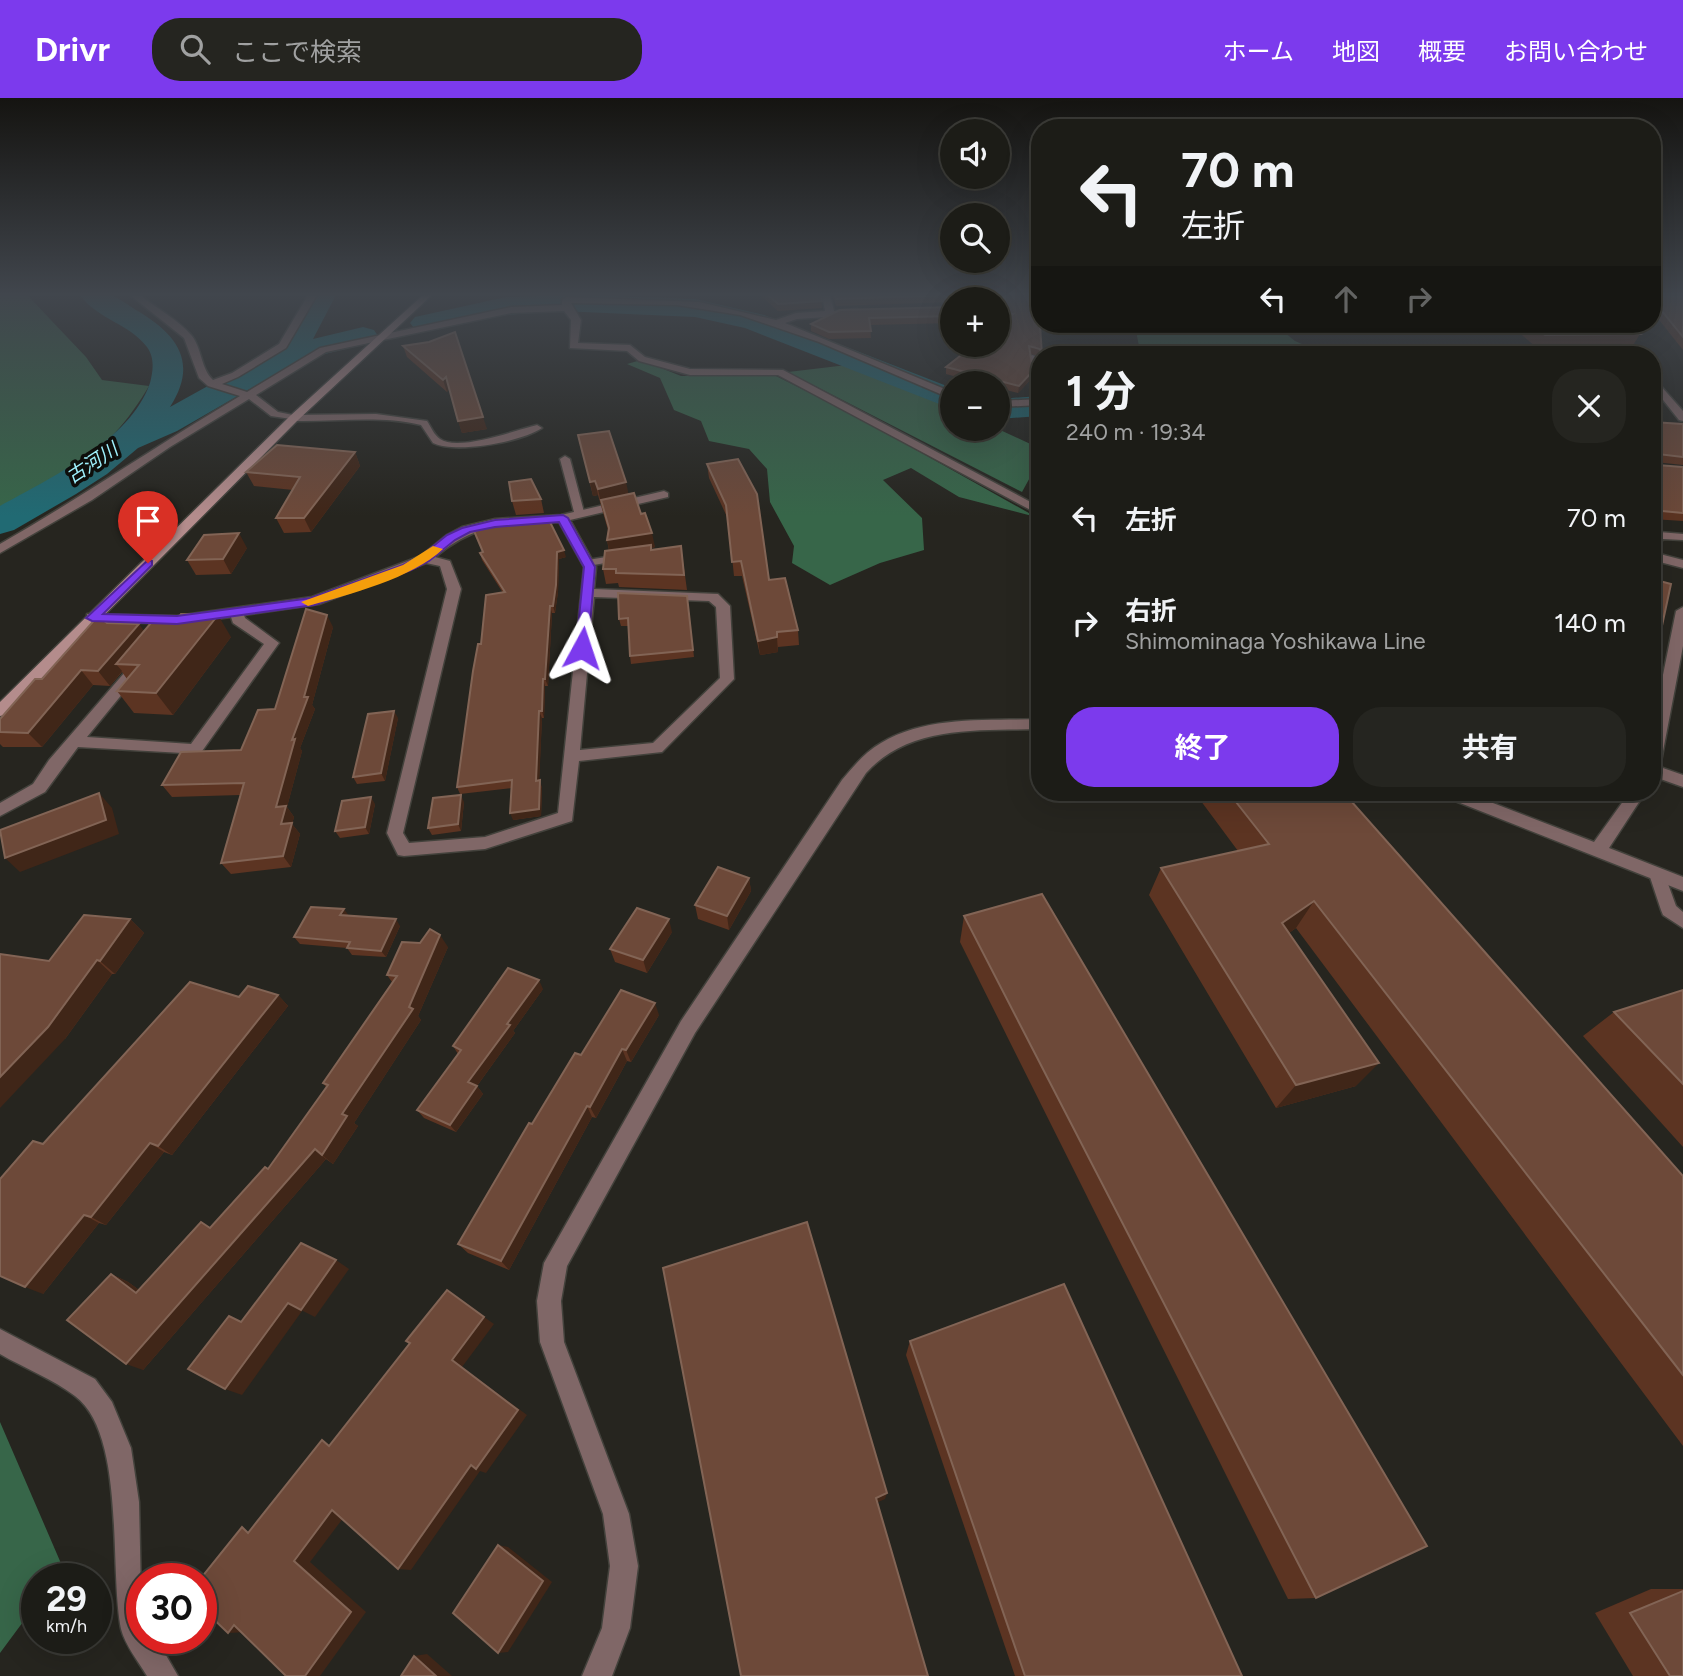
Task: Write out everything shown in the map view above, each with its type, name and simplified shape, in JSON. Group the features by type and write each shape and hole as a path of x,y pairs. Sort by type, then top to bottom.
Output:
{"main road":[{"path":"0,711 346,369"}],"street":[{"path":"201,369 203,376 215,385 248,395 275,414 294,418"},
{"path":"215,385 246,369"},
{"path":"0,548 88,498 166,445 292,369"},
{"path":"678,369 690,372 780,372 1031,507"},
{"path":"884,369 940,391"},
{"path":"1661,391 1682,419"},
{"path":"1010,403 1031,402"},
{"path":"92,618 177,620 314,601 425,559 451,538 466,530 495,523 563,518 579,512 664,495"},
{"path":"425,559 446,564 454,589 395,833 404,850 485,843 566,817 590,567 563,518"},
{"path":"1661,558 1683,564"},
{"path":"572,756 657,748 727,679 723,606 713,597 587,593"},
{"path":"1661,722 1683,611"},
{"path":"75,741 195,750 272,643 238,620 237,613"},
{"path":"0,810 39,788 177,620"},
{"path":"597,1676 616,1628 624,1566 616,1514 552,1342 549,1301 556,1264 688,1027 848,785 870,758 905,738 934,730 1031,725"},
{"path":"1661,772 1683,781"},
{"path":"1474,801 1683,884"},
{"path":"1596,851 1611,834 1632,801"},
{"path":"0,1341 86,1388 103,1411 118,1448 125,1502 128,1579 136,1631 163,1676"}],"lane":[{"path":"294,418 319,420 389,415 405,417 424,423 435,441 447,445 466,445 537,428"},
{"path":"565,459 579,512"},
{"path":"1661,535 1683,537"},
{"path":"587,563 637,556"},
{"path":"1657,874 1669,910 1683,921"}],"green space":[{"path":"0,369 94,369 102,380 149,386 118,430 102,446 66,472 0,509"},
{"path":"638,369 663,369 681,376 776,376 854,415 1031,516 959,497 911,468 883,480 922,518 924,550 880,563 830,585 792,563 794,546 770,502 767,469 749,449 709,441 701,421 674,410 660,378"},
{"path":"856,369 940,402 940,441 1010,441 1010,435 1031,444 1031,476 1022,492 788,372"},
{"path":"0,1422 61,1563 21,1563 21,1625 0,1653"}],"building":[{"path":"430,369 467,369 483,417 458,421 446,377 443,380"},
{"path":"952,369 1031,369 1031,373 1019,386 1010,384 1010,371"},
{"path":"1661,423 1683,424 1683,457 1661,454"},
{"path":"609,431 626,482 598,489 595,481 590,482 578,435"},
{"path":"277,445 355,452 304,518 276,518 300,477 246,472"},
{"path":"738,459 757,494 769,580 785,578 798,630 777,632 777,637 758,641 741,561 732,562 726,505 707,464"},
{"path":"1661,465 1683,467 1683,513 1661,511"},
{"path":"531,479 541,499 512,501 509,482"},
{"path":"634,493 641,514 645,513 652,533 607,540 609,528 601,500"},
{"path":"548,518 564,550 557,552 556,585 553,606 550,606 542,711 539,711 536,781 540,780 539,809 510,813 512,780 457,787 473,671 478,644 481,644 486,595 505,592 480,553 483,552 474,531 516,520"},
{"path":"239,533 223,559 187,560 204,535"},
{"path":"651,545 651,550 681,546 684,575 616,573 616,569 603,569 605,551"},
{"path":"1661,581 1671,584 1661,630"},
{"path":"618,593 687,596 693,650 630,656 628,618 619,619"},
{"path":"306,609 327,615 304,697 308,697 292,740 295,739 276,807 286,806 281,824 292,823 283,856 221,863 244,783 162,785 181,752 241,750 258,710 275,709"},
{"path":"181,614 218,615 156,693 117,691 139,665 116,664 156,617 178,618"},
{"path":"98,616 107,623 139,624 98,671 81,670 28,733 0,732 0,719 35,679 42,679"},
{"path":"394,711 381,773 353,777 368,714"},
{"path":"99,793 106,820 5,858 0,830"},
{"path":"461,795 458,824 428,828 433,798"},
{"path":"371,797 365,827 335,831 342,801"},
{"path":"1235,801 1351,801 1683,1176 1683,1375 1314,901 1282,923 1379,1063 1296,1085 1161,868 1269,844"},
{"path":"718,867 749,878 727,916 695,905"},
{"path":"1042,894 1427,1546 1316,1598 964,916"},
{"path":"311,907 344,909 340,915 396,919 381,951 347,948 350,942 294,937"},
{"path":"637,908 669,919 643,960 610,949"},
{"path":"84,915 130,919 48,1027 0,1077 0,954 49,961"},
{"path":"430,929 440,935 409,1007 413,1009 342,1114 347,1116 322,1155 315,1149 126,1364 67,1320 111,1274 136,1293 201,1222 210,1228 265,1167 268,1169 328,1085 323,1083 397,976 387,975 402,942 420,943"},
{"path":"508,968 539,980 468,1082 477,1086 450,1125 417,1110 461,1050 453,1046"},
{"path":"190,982 239,997 248,986 278,995 158,1146 150,1143 91,1217 84,1215 25,1287 0,1276 0,1179 33,1141 43,1144"},
{"path":"621,990 655,1003 626,1050 622,1049 590,1107 587,1106 501,1261 458,1244 529,1123 532,1124 575,1053 581,1055"},
{"path":"1683,990 1683,1084 1614,1012"},
{"path":"807,1222 887,1493 876,1498 928,1676 741,1676 663,1268"},
{"path":"301,1243 336,1260 301,1310 288,1303 225,1389 188,1369 229,1316 241,1322"},
{"path":"1064,1284 1242,1676 1025,1676 910,1341"},
{"path":"447,1290 484,1317 452,1360 518,1410 476,1469 471,1465 398,1569 332,1510 294,1561 351,1612 305,1676 286,1676 234,1625 228,1633 217,1622 217,1563 213,1563 242,1527 248,1533 322,1440 329,1446 410,1343 406,1341"},
{"path":"498,1545 543,1581 498,1653 453,1613"},
{"path":"1683,1591 1683,1676 1670,1676 1630,1613"},
{"path":"414,1656 436,1676 401,1676"}],"waterway":[{"name":"古河川","path":"0,522 79,476 123,443 158,401 169,369"},
{"path":"132,439 165,424 262,369"},
{"path":"875,369 940,394"},
{"path":"1010,408 1031,407"}],"slow traffic":[{"path":"308,602 338,594 407,567 425,559 437,549"}],"route":[{"path":"148,563 92,618 177,620 314,601 425,559 451,538 466,530 495,523 563,518 590,567 582,648"}]}
